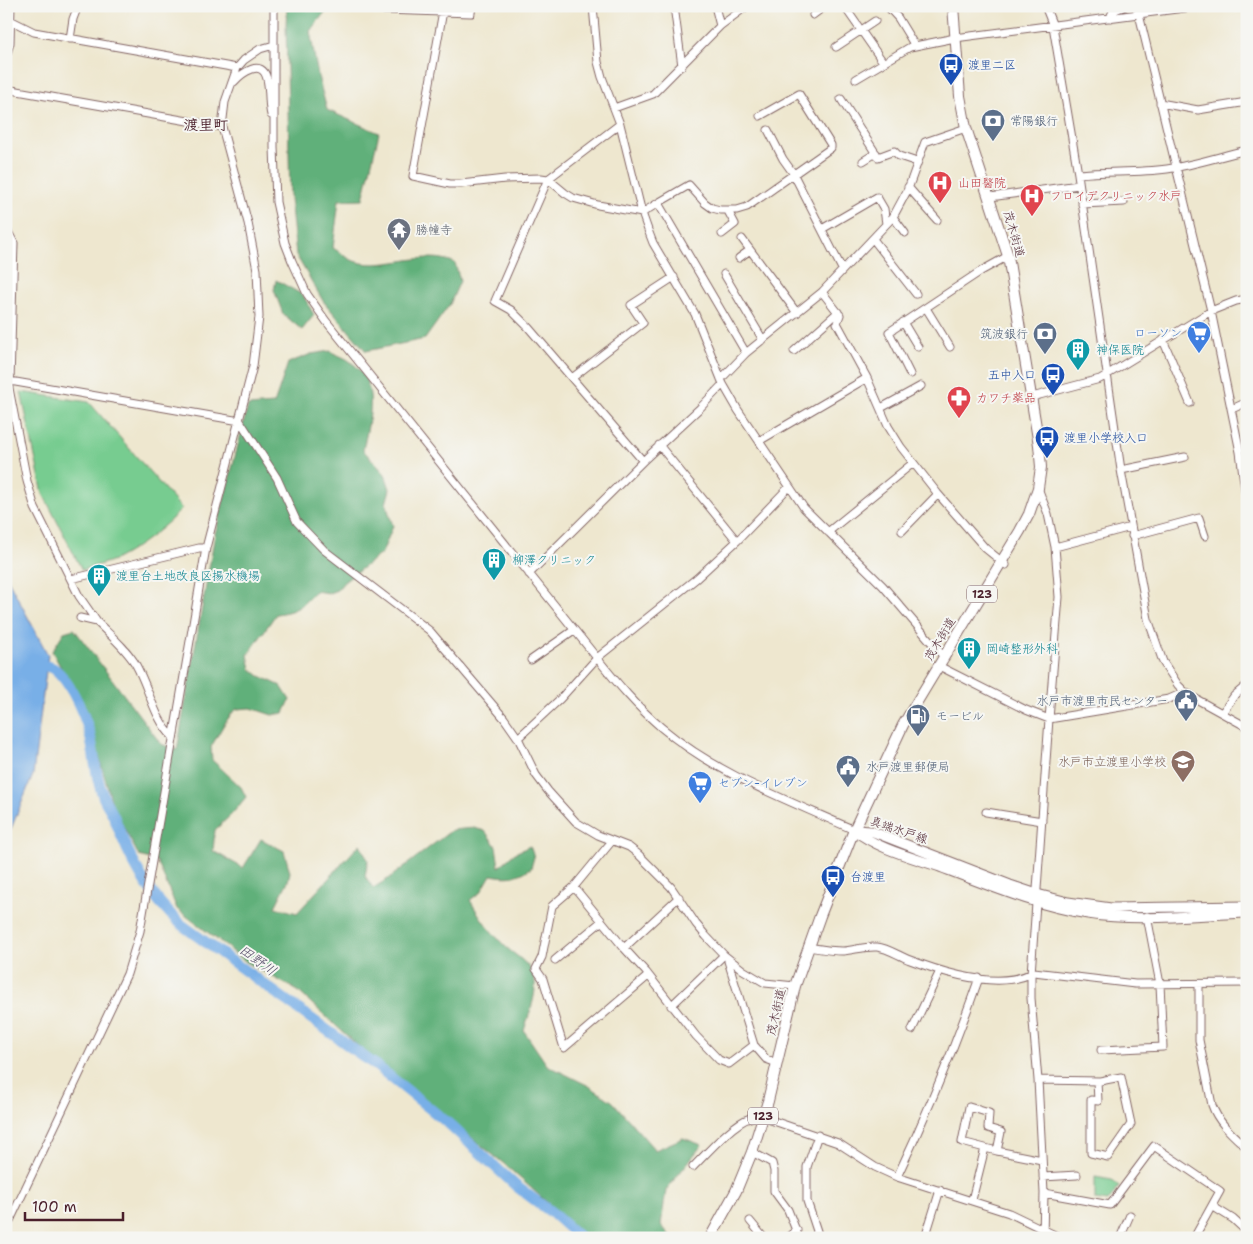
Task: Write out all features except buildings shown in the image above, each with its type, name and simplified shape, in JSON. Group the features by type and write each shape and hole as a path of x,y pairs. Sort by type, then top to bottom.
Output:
{"highway":[{"name":"茂木街道","path":"710,1238 736,1191 752,1152 768,1101 795,986 808,947 854,830 903,725 1004,564 1029,514 1040,478 1040,456 1032,396 1008,256 966,128 960,96 953,6"}],"main road":[{"name":"真端水戸線","path":"854,830 871,831 1037,898 1088,914 1147,916 1247,913"},
{"name":"真端水戸線","path":"1037,898 1111,908 1247,906"}],"street":[{"path":"6,57 10,44 9,20 11,6"},
{"path":"70,39 73,19 78,6"},
{"path":"274,6 276,202 285,243 307,294 332,328 596,658 648,715 697,754 743,780 854,830"},
{"path":"384,10 438,9 471,13 472,6"},
{"path":"593,6 598,62 606,91 620,124 642,213 654,243 695,314 722,382 804,508 883,586 941,662 1026,710 1049,719 1170,699 1185,692"},
{"path":"674,6 682,66"},
{"path":"715,6 720,26"},
{"path":"614,108 653,94 720,26 747,6"},
{"path":"813,15 825,6"},
{"path":"844,6 884,62"},
{"path":"887,6 898,18 915,46"},
{"path":"1045,6 1053,26 1078,174 1121,470 1152,634 1163,662 1178,685 1185,692 1247,727"},
{"path":"1110,18 1114,11 1125,6"},
{"path":"1137,6 1211,311 1232,409 1247,504"},
{"path":"856,79 910,47 955,38 1200,6"},
{"path":"438,9 413,176 450,184 505,179 548,178 573,198 598,205 642,213 689,185 712,208 728,211 747,207 831,148 831,145 799,94 760,116"},
{"path":"9,20 34,32 237,68"},
{"path":"836,47 875,21"},
{"path":"6,1228 127,974 140,931 206,548 253,366 259,317 257,270 248,223 222,127 225,102 237,68 244,60 260,49 274,45"},
{"path":"231,86 248,70 256,68 263,72 267,78 270,110 274,125"},
{"path":"6,89 222,127"},
{"path":"841,99 878,157 894,151 899,156 917,162"},
{"path":"1160,103 1198,110 1247,102"},
{"path":"620,124 548,178 495,301 510,310 528,327 643,461"},
{"path":"529,574 659,445 700,408 746,353 822,292 842,269 873,239 893,217 908,187 925,142 966,128"},
{"path":"768,130 783,159 793,173 842,269"},
{"path":"1078,174 1138,172 1176,167 1247,150"},
{"path":"863,161 876,153"},
{"path":"990,197 1079,184"},
{"path":"908,187 937,220"},
{"path":"822,229 877,197 884,209 886,224"},
{"path":"1082,204 1124,202"},
{"path":"658,203 746,353"},
{"path":"722,234 735,224 728,211"},
{"path":"893,217 905,233"},
{"path":"6,228 14,244 10,381 8,383 35,508 79,596 97,622 127,652 134,662 146,684 164,728 173,737"},
{"path":"742,239 797,313"},
{"path":"873,239 916,294"},
{"path":"739,258 750,250"},
{"path":"910,374 888,332 981,271 1008,256"},
{"path":"724,274 763,340"},
{"path":"572,378 643,323 631,305 674,276"},
{"path":"822,292 840,315 837,323 867,378 893,436 938,494 985,548 1004,564"},
{"path":"1032,396 1090,383 1107,375 1211,311 1236,301 1247,299"},
{"path":"926,308 950,347"},
{"path":"794,351 838,312"},
{"path":"904,322 918,347"},
{"path":"1163,340 1190,403"},
{"path":"759,441 867,378"},
{"path":"10,381 240,421 277,478 297,522 324,550 430,631 504,718 518,738 536,775 563,808 585,829 629,848 638,854 672,887 696,924 726,957 765,984 795,986"},
{"path":"881,408 921,386"},
{"path":"1232,409 1247,402"},
{"path":"659,445 737,541"},
{"path":"1121,470 1185,457"},
{"path":"828,532 913,464"},
{"path":"518,738 560,699 596,658 697,578 737,541 789,487"},
{"path":"1038,488 1048,514 1055,548 1059,605 1031,974 1044,1193 1043,1238"},
{"path":"902,531 938,494"},
{"path":"1132,536 1199,518 1205,536"},
{"path":"1055,548 1131,527"},
{"path":"71,579 199,548 206,548"},
{"path":"80,618 97,622"},
{"path":"531,660 574,630"},
{"path":"1222,714 1234,696 1247,685"},
{"path":"986,812 1042,821"},
{"path":"612,841 574,887 552,906 542,957 536,969 543,979 564,1048 648,976"},
{"path":"574,887 696,1036 719,1060 729,1064 754,1045"},
{"path":"624,948 679,897"},
{"path":"1101,1050 1163,1047 1160,984 1147,916"},
{"path":"555,960 602,921"},
{"path":"808,947 842,951 877,947 940,971 1000,980 1012,979 1034,972 1113,982 1160,984 1247,983"},
{"path":"671,1006 726,957"},
{"path":"726,957 754,1045 766,1059 777,1063"},
{"path":"912,1030 940,971"},
{"path":"897,1177 922,1125 964,1022 979,978"},
{"path":"1199,984 1199,1040 1214,1113 1247,1148"},
{"path":"1038,1080 1097,1081 1121,1077 1131,1124 1108,1157 1092,1153 1091,1100 1098,1101 1097,1081"},
{"path":"997,1150 1001,1132 988,1128 989,1113 969,1107 962,1142 984,1148 1042,1160"},
{"path":"693,1167 716,1143 735,1127 749,1118 762,1117 838,1143 875,1167 897,1177 1009,1213 1061,1238"},
{"path":"815,1238 817,1231 808,1201 806,1167 818,1135"},
{"path":"1044,1193 1110,1205 1154,1146 1220,1191 1196,1237"},
{"path":"972,1200 984,1148"},
{"path":"752,1152 772,1162 774,1191 788,1210 799,1238"},
{"path":"1043,1177 1077,1175"},
{"path":"924,1238 940,1190"},
{"path":"1212,1206 1233,1219 1247,1232"},
{"path":"1120,1238 1130,1216"},
{"path":"750,1221 764,1238"},
{"path":"788,1238 797,1230"}],"green space":[{"path":"287,6 330,6 310,31 318,76 327,110 379,133 363,199 339,200 333,248 354,261 369,264 432,258 444,259 455,263 460,281 450,304 425,339 366,351 323,301 296,255 290,198"},
{"path":"276,280 303,295 314,315 302,330 283,314 274,290"},
{"path":"330,351 351,362 360,371 370,392 370,415 363,450 385,474 390,489 386,504 393,526 382,553 344,582 337,590 329,593 315,591 298,607 276,614 248,655 251,669 260,676 281,686 290,700 284,713 272,715 251,708 237,709 223,726 211,747 212,760 241,787 246,797 215,830 213,851 243,868 261,839 284,851 290,872 288,881 275,907 297,913 360,844 368,860 365,876 373,888 388,879 452,830 474,828 485,831 496,846 499,867 515,853 530,846 534,857 531,868 521,874 512,876 491,875 481,892 470,900 494,934 527,965 533,974 535,980 534,995 524,1031 547,1065 589,1086 613,1102 655,1150 683,1138 702,1145 666,1190 661,1225 672,1238 587,1238 503,1163 357,1045 298,991 248,963 177,909 157,861 139,856 113,807 88,718 52,651 64,632 74,629 161,744 177,750 215,534 248,406 274,404 288,363 311,354"},
{"path":"21,392 89,402 182,509 151,537 134,549 112,561 82,570 43,494"},
{"path":"1095,1177 1112,1180 1119,1187 1108,1202 1095,1200"}],"water":[{"path":"6,576 48,655 33,775 6,841"}],"waterway":[{"name":"田野川","path":"6,654 53,668 66,682 78,703 87,726 98,781 126,848 149,889 170,913 182,925 378,1067 449,1124 516,1186 551,1212 580,1238"}],"place":[{"name":"渡里二区","path":"951,86"},
{"name":"常陽銀行","path":"993,142"},
{"name":"山田醫院","path":"940,204"},
{"name":"フロイデクリニック水戸","path":"1032,217"},
{"name":"勝幢寺","path":"399,251"},
{"name":"ローソン","path":"1199,354"},
{"name":"筑波銀行","path":"1045,355"},
{"name":"神保医院","path":"1078,371"},
{"name":"五中入口","path":"1053,396"},
{"name":"カワチ薬品","path":"959,419"},
{"name":"渡里小学校入口","path":"1047,459"},
{"name":"柳澤クリニック","path":"494,581"},
{"name":"渡里台土地改良区揚水機場","path":"99,597"},
{"name":"岡崎整形外科","path":"969,670"},
{"name":"水戸市渡里市民センター","path":"1186,722"},
{"name":"モービル","path":"918,737"},
{"name":"水戸市立渡里小学校","path":"1183,783"},
{"name":"水戸渡里郵便局","path":"848,788"},
{"name":"セブン-イレブン","path":"700,804"},
{"name":"台渡里","path":"833,898"}],"district":[{"name":"渡里町","path":"206,125"}]}
